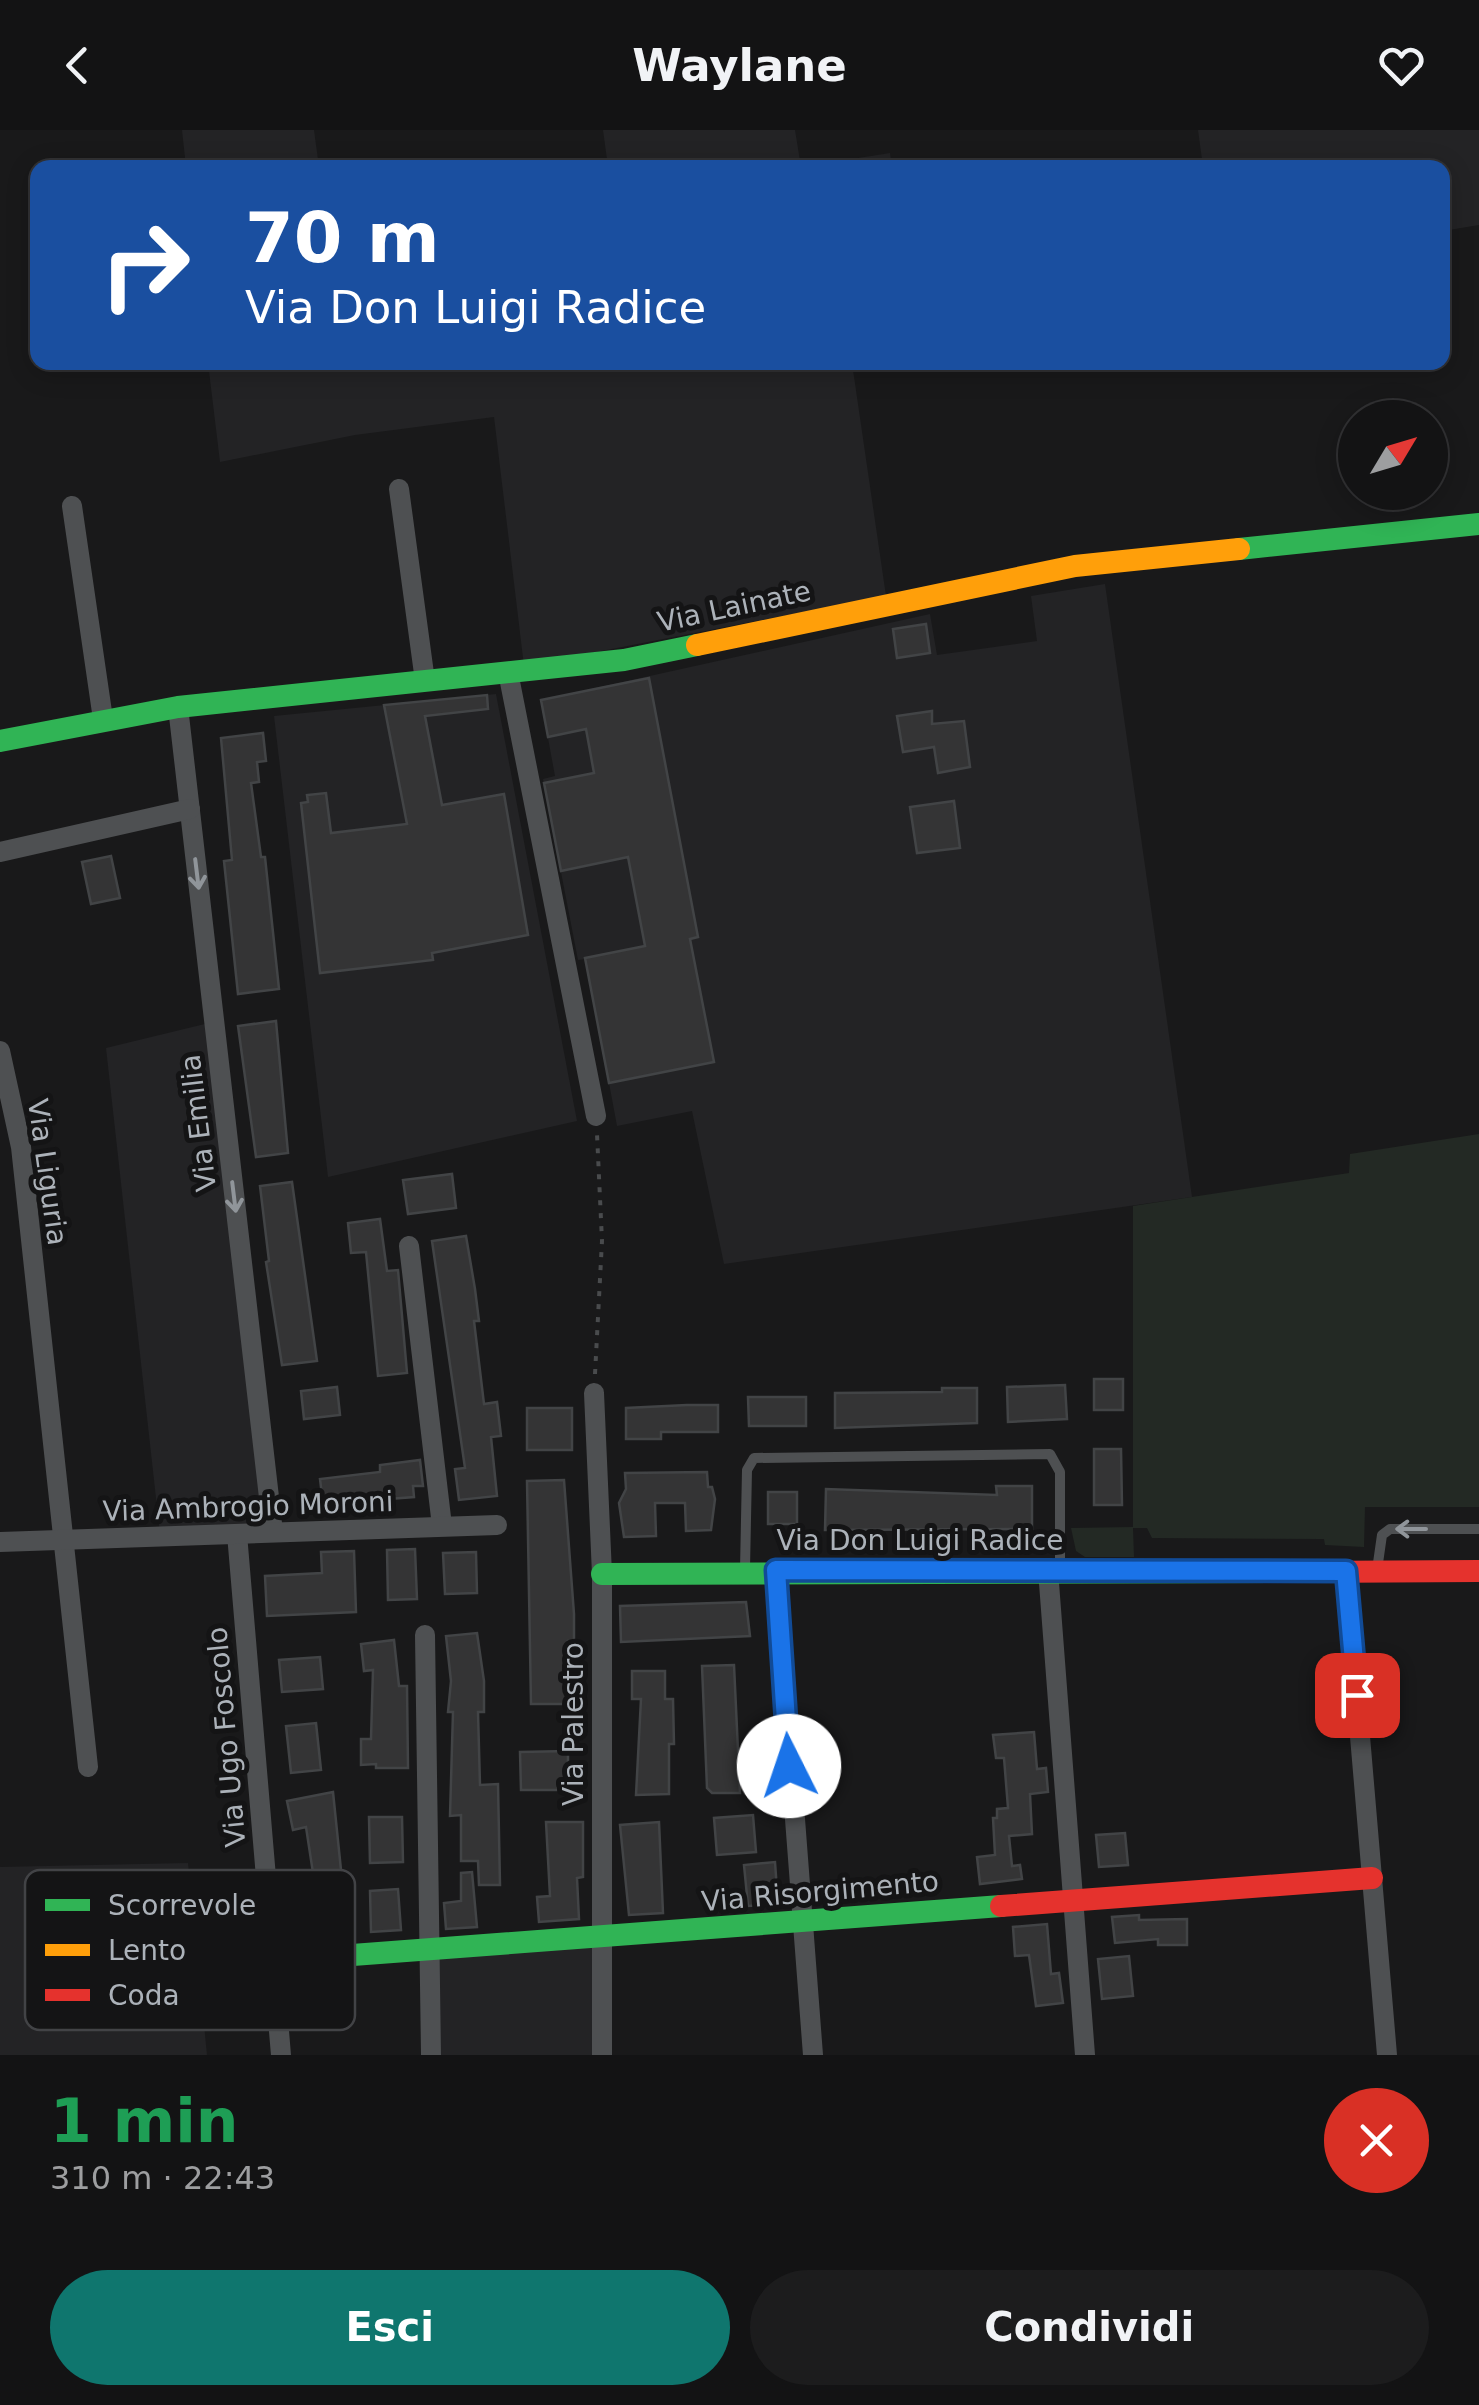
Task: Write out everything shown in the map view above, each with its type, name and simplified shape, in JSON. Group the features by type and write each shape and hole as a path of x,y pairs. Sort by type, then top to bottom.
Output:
{"street":[{"path":"399,490 425,681"},
{"path":"72,506 104,718"},
{"name":"Via Lainate","path":"0,741 104,718 178,708 624,660 1074,566 1479,524"},
{"path":"508,672 596,1116"},
{"name":"Via Emilia","path":"178,708 273,1532"},
{"path":"0,852 190,808"},
{"name":"Via Liguria","path":"0,1051 21,1147 88,1768"},
{"path":"409,1246 442,1526"},
{"name":"Via Palestro","path":"594,1394 602,1574 602,2055"},
{"name":"Via Ambrogio Moroni","path":"0,1542 498,1525"},
{"name":"Via Ugo Foscolo","path":"237,1534 265,1870"},
{"name":"Via Don Luigi Radice","path":"602,1574 745,1570 1479,1571"},
{"path":"776,1570 813,2055"},
{"path":"1054,1570 1070,1900 1085,2055"},
{"path":"1346,1571 1387,2055"},
{"path":"426,1635 431,2055"},
{"name":"Via Risorgimento","path":"355,1957 1372,1878"},
{"name":"Via Ugo Foscolo","path":"279,2030 281,2055"}],"lane":[{"path":"745,1570 747,1470 754,1458 1050,1454 1060,1472 1054,1570"},
{"path":"1376,1571 1382,1535 1390,1530 1479,1529"}],"path":[{"path":"594,1394 602,1241 596,1116"}],"shaded area":[{"path":"182,130 314,130 318,160 185,160"},
{"path":"603,130 795,130 800,160 607,160"},
{"path":"1198,130 1479,130 1479,225 1450,230 1450,160 1202,160"},
{"path":"890,153 891,160 846,160"},
{"path":"209,370 853,370 886,596 524,666 494,417 355,435 220,462"},
{"path":"1105,584 1192,1197 724,1264 692,1111 617,1126 586,959 578,960 543,779 555,776 541,700 930,614 937,655 1037,641 1031,596"},
{"path":"496,694 577,1121 328,1177 274,716"},
{"path":"213,1022 271,1531 160,1534 106,1048"},
{"path":"1479,1134 1479,1507 1365,1507 1364,1547 1325,1545 1324,1539 1152,1538 1147,1528 1133,1528 1134,1557 1085,1557 1076,1551 1071,1528 1133,1527 1133,1206 1349,1173 1350,1154"},
{"path":"188,1863 189,1870 25,1870 25,2030 205,2030 207,2055 0,2055 0,1867"},
{"path":"595,1946 596,2055 437,2055 436,1957"}],"building":[{"path":"926,624 930,653 897,658 893,629"},
{"path":"649,678 698,937 690,939 714,1062 609,1083 585,958 645,946 628,857 561,871 544,783 594,773 586,729 548,737 541,700"},
{"path":"487,695 488,709 425,716 442,805 504,794 528,935 432,953 433,960 320,973 301,803 308,802 307,795 326,793 331,833 407,824 384,705"},
{"path":"932,711 932,724 964,721 970,767 938,773 934,747 903,752 897,716"},
{"path":"263,733 266,761 257,762 259,782 251,783 261,857 265,857 279,989 238,994 224,861 232,860 221,738"},
{"path":"954,801 960,848 917,853 910,807"},
{"path":"111,856 120,898 91,904 82,862"},
{"path":"276,1021 288,1153 256,1157 238,1026"},
{"path":"452,1174 456,1208 408,1214 403,1180"},
{"path":"292,1182 317,1361 282,1365 266,1262 269,1261 260,1186"},
{"path":"380,1219 387,1271 398,1270 407,1373 378,1376 366,1252 351,1253 348,1223"},
{"path":"466,1236 479,1321 474,1321 484,1404 497,1402 501,1436 491,1437 497,1496 459,1500 455,1469 465,1468 432,1241"},
{"path":"1094,1379 1123,1379 1123,1410 1094,1410"},
{"path":"1065,1385 1067,1419 1008,1422 1007,1387"},
{"path":"337,1387 340,1415 304,1419 301,1391"},
{"path":"942,1388 977,1388 977,1423 835,1428 835,1393 942,1392"},
{"path":"748,1397 806,1397 806,1426 749,1426"},
{"path":"718,1405 718,1432 661,1432 661,1439 626,1439 626,1408"},
{"path":"527,1408 572,1408 572,1450 527,1450"},
{"path":"1094,1449 1121,1449 1122,1505 1094,1505"},
{"path":"420,1460 423,1486 413,1486 414,1497 323,1504 320,1479 380,1472 380,1465"},
{"path":"707,1472 708,1487 712,1487 715,1499 711,1530 686,1531 685,1503 655,1503 656,1536 624,1537 619,1503 626,1489 625,1473"},
{"path":"564,1480 574,1614 574,1641 568,1641 569,1704 531,1704 527,1481"},
{"path":"996,1486 1032,1486 1032,1529 825,1530 826,1489 997,1495"},
{"path":"768,1492 797,1492 797,1524 768,1524"},
{"path":"415,1549 417,1599 388,1600 387,1550"},
{"path":"354,1551 356,1612 267,1616 265,1576 322,1573 321,1552"},
{"path":"476,1552 477,1593 445,1594 443,1553"},
{"path":"746,1602 750,1636 621,1642 620,1606"},
{"path":"477,1633 484,1681 484,1712 478,1712 480,1785 498,1784 500,1885 479,1885 478,1861 461,1861 461,1815 450,1816 453,1712 448,1712 451,1681 446,1636"},
{"path":"394,1640 399,1686 407,1686 408,1768 361,1765 361,1739 371,1739 373,1670 364,1671 361,1644"},
{"path":"320,1657 323,1689 282,1692 279,1660"},
{"path":"734,1665 740,1793 712,1793 707,1788 702,1666"},
{"path":"632,1671 665,1671 665,1699 673,1699 669,1794 636,1795 641,1699 632,1699"},
{"path":"316,1723 321,1770 291,1773 286,1726"},
{"path":"1034,1732 1037,1769 1046,1768 1048,1792 1030,1794 1032,1834 1009,1836 1012,1866 1020,1865 1022,1879 980,1884 977,1857 995,1855 993,1818 997,1818 997,1809 1008,1808 1004,1758 996,1758 993,1735"},
{"path":"568,1751 568,1790 521,1790 520,1752"},
{"path":"333,1792 341,1870 313,1870 306,1827 293,1830 287,1801"},
{"path":"753,1815 756,1852 717,1855 714,1818"},
{"path":"369,1817 402,1817 403,1862 370,1863"},
{"path":"546,1822 583,1822 583,1877 577,1878 579,1919 539,1922 537,1897 550,1896"},
{"path":"659,1822 663,1913 629,1915 620,1825"},
{"path":"1125,1833 1128,1865 1099,1867 1096,1835"},
{"path":"775,1862 778,1904 748,1906 744,1865"},
{"path":"472,1872 477,1927 446,1929 444,1903 461,1901 461,1873"},
{"path":"398,1889 401,1930 371,1932 370,1891"},
{"path":"1139,1915 1139,1920 1187,1919 1187,1945 1158,1945 1158,1939 1115,1943 1112,1917"},
{"path":"1047,1924 1051,1974 1059,1973 1063,2003 1036,2006 1029,1955 1015,1956 1013,1927"},
{"path":"1129,1956 1133,1996 1102,1999 1098,1959"}],"traffic: fast":[{"path":"1239,549 1479,524"},
{"path":"0,741 178,707 624,660 697,645"},
{"path":"602,1574 1302,1572"},
{"path":"355,1955 1001,1906"}],"traffic: slow":[{"path":"697,645 1075,566 1239,549"}],"traffic: jam":[{"path":"1302,1572 1479,1571"},
{"path":"1001,1906 1372,1878"}],"route":[{"path":"789,1766 776,1570 1346,1571 1357,1695"}]}
